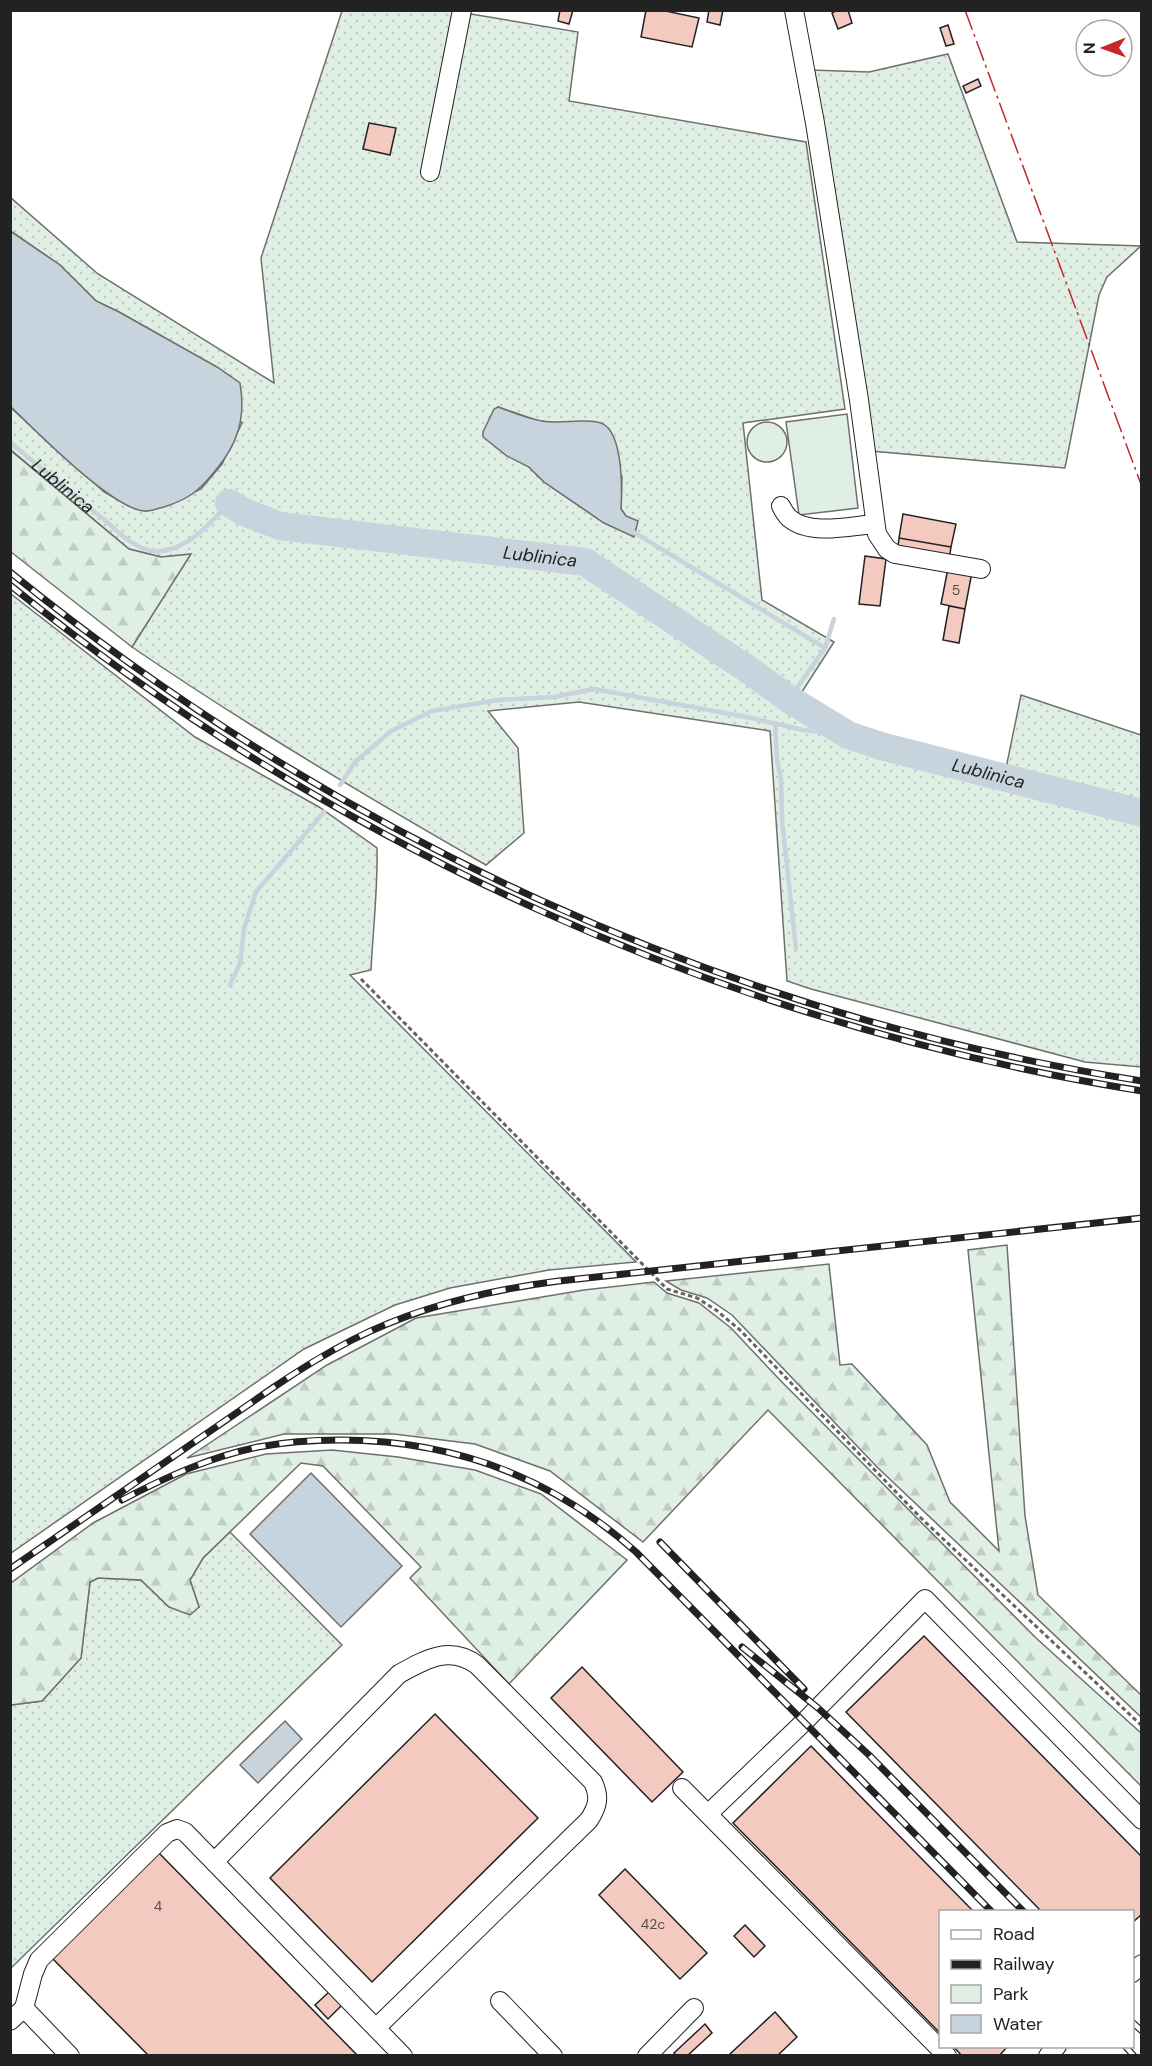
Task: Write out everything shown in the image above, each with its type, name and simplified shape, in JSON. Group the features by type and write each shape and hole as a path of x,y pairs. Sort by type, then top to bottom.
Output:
{"lane":[{"path":"430,172 462,10"},
{"path":"794,10 816,123 873,499 874,524 881,542 895,554 981,569"},
{"path":"781,506 789,518 803,526 820,528 874,524"},
{"path":"708,1814 805,1721 924,1599 1142,1820"},
{"path":"214,1862 399,1674 431,1658 444,1655 457,1655 477,1665 592,1782 597,1792 598,1802 589,1820 376,2028"},
{"path":"682,1788 939,2047"},
{"path":"10,2021 24,2008 39,1960 167,1833 177,1829 185,1832 403,2055"},
{"path":"500,2001 553,2055"},
{"path":"24,2008 70,2055"},
{"path":"647,2055 694,2008"}],"path":[{"path":"361,979 667,1288 698,1298 740,1330 921,1518 1142,1726"}],"green space":[{"path":"342,11 453,11 578,32 569,101 806,142 845,409 743,423 762,600 834,642 798,698 890,750 1004,778 1021,695 1141,735 1141,1067 1085,1062 787,981 770,731 579,702 488,711 518,748 524,833 486,865 306,759 132,647 190,555 161,557 129,549 11,450 10,407 104,492 129,506 146,511 163,507 201,489 222,464 242,423 162,336 96,301 60,265 11,231 11,198 98,274 274,383 261,258","holes":["498,407 539,421 560,423 622,476 621,509 626,516 604,523 544,482 529,467"]},
{"path":"948,54 1017,242 1141,246 1107,277 1099,295 1065,468 871,451 811,70 869,72"},
{"path":"847,414 858,508 799,515 786,422"},
{"path":"767,422 775,423 781,428 786,434 786,450 781,456 775,461 767,462 759,461 753,456 748,450 747,442 748,434 753,428 759,423"},
{"path":"10,450 129,549 161,557 191,554 132,647 11,552"},
{"path":"11,594 195,737 319,807 377,848 371,970 350,975 636,1262 549,1270 450,1288 395,1305 304,1349 11,1553"},
{"path":"1007,1245 1025,1516 1038,1595 1141,1695 1141,1717 877,1467 732,1315 707,1298 681,1290 666,1281 829,1264 840,1365 852,1364 927,1445 950,1502 999,1551 968,1250"},
{"path":"654,1282 667,1293 699,1303 731,1328 1036,1638 1141,1733 1141,1786 768,1410 643,1542 550,1471 475,1444 394,1434 284,1434 187,1458 327,1365 416,1318 584,1290"},
{"path":"332,1450 398,1457 475,1470 541,1494 627,1560 509,1684 410,1578 421,1567 323,1466 301,1463 203,1558 190,1580 199,1607 190,1615 169,1607 141,1580 98,1578 90,1582 81,1658 42,1701 11,1705 11,1583 93,1523 186,1474 266,1454"},
{"path":"230,1532 342,1645 11,1968 11,1705 42,1701 81,1658 90,1582 98,1578 141,1580 169,1607 199,1607 190,1580 203,1558"}],"water":[{"path":"10,231 60,265 96,301 217,367 240,383 242,408 235,441 223,461 193,494 173,504 153,510 132,508 96,485 11,407"},
{"path":"498,407 536,420 590,421 606,426 617,446 620,460 621,509 626,516 638,521 634,537 604,523 544,482 529,467 507,456 483,437 483,432 494,409"},
{"path":"311,1473 402,1566 341,1627 250,1534"},
{"path":"285,1721 302,1739 258,1783 240,1765"}],"building":[{"path":"560,10 573,10 569,24 558,21"},
{"path":"646,10 661,10 699,18 692,47 641,37"},
{"path":"709,10 723,10 720,25 707,22"},
{"path":"837,10 848,10 852,23 838,29 832,13"},
{"path":"948,25 954,44 946,46 940,28"},
{"path":"978,79 981,86 966,93 963,86"},
{"path":"369,123 396,128 390,155 363,149"},
{"path":"903,514 956,524 951,547 899,538"},
{"path":"899,538 951,547 949,560 898,547"},
{"path":"865,556 886,559 880,606 859,604"},
{"path":"948,568 972,572 965,609 941,604"},
{"path":"949,606 965,609 959,643 943,640"},
{"path":"924,1636 1142,1857 1142,1914 1134,1921 1134,1910 1040,1910 846,1712"},
{"path":"582,1667 683,1772 652,1802 551,1698"},
{"path":"435,1714 538,1818 372,1982 270,1878"},
{"path":"811,1746 972,1910 939,1910 939,2032 733,1823"},
{"path":"159,1853 358,2056 149,2056 52,1958"},
{"path":"625,1869 707,1953 680,1979 599,1895"},
{"path":"745,1925 765,1946 754,1957 734,1936"},
{"path":"329,1992 342,2005 328,2019 315,2005"},
{"path":"775,2012 797,2037 777,2056 731,2056 730,2054"},
{"path":"705,2024 712,2033 687,2056 677,2056 674,2053"},
{"path":"955,2048 1006,2048 999,2056 962,2056"}],"waterway":[{"name":"Lublinica","path":"10,442 124,537 147,550 164,551 185,543 201,531 229,503"},
{"name":"Lublinica","path":"229,503 244,512 280,526 585,562 789,699 848,735 881,746 1142,813"},
{"path":"635,533 825,648 789,699"},
{"path":"825,648 834,619"},
{"path":"340,785 355,762 391,731 432,711 498,700 554,697 594,689 747,717 803,730 848,735"},
{"path":"775,723 777,759 781,779 782,820 796,949"},
{"path":"230,985 240,963 244,929 256,892 324,812"}],"railway":[{"path":"10,572 135,667 265,753 402,832 543,901 688,961 836,1011 988,1052 1142,1081"},
{"path":"10,585 135,680 266,766 402,843 543,912 688,971 837,1021 988,1061 1142,1091"},
{"path":"10,1569 303,1368 377,1328 427,1309 506,1289 559,1281 1142,1218"},
{"path":"122,1500 172,1476 223,1456 268,1445 320,1440 382,1442 422,1447 499,1468 535,1484 570,1503 604,1526 636,1552 990,1910"},
{"path":"660,1542 804,1689"},
{"path":"742,1647 818,1708 869,1755 1022,1910"},
{"path":"1134,2024 1142,2031"},
{"path":"1127,2048 1134,2056"}],"power":[{"path":"965,10 1142,487"}]}
